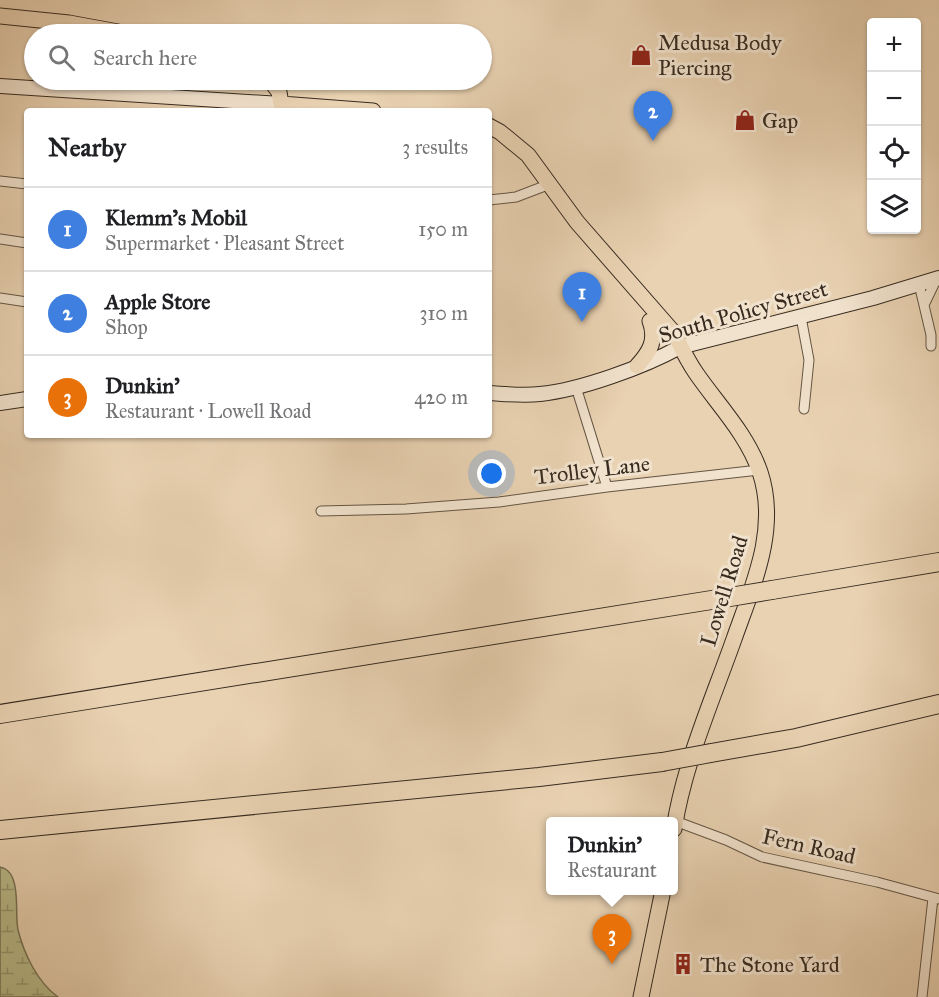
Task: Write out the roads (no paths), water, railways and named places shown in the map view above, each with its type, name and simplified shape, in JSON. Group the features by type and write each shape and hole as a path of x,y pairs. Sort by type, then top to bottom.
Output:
{"highway":[{"path":"865,575 939,554"},
{"path":"0,714 939,562"},
{"path":"0,830 539,777 662,762 796,738 939,704"}],"main road":[{"path":"0,15 79,24"},
{"path":"278,90 281,104 334,108"},
{"path":"492,128 528,155 577,222 674,333 680,348"},
{"path":"577,222 582,237 650,321 667,340 680,348"},
{"path":"637,366 645,358 652,345 650,321"},
{"name":"Lowell Road","path":"676,817 688,768 760,559 767,519 759,470 748,445 680,348"},
{"path":"641,997 662,895"}],"street":[{"path":"0,86 24,88"},
{"path":"62,90 281,104"},
{"path":"0,181 24,184"},
{"path":"492,200 516,197 550,184"},
{"path":"0,239 24,243"},
{"path":"924,305 938,278"},
{"name":"South Policy Street","path":"492,393 540,394 576,387 680,348 938,278"},
{"path":"919,284 932,335 931,346"},
{"path":"0,298 24,302"},
{"path":"801,317 809,360 804,409"},
{"path":"576,387 607,487"},
{"path":"0,403 24,399"},
{"name":"Trolley Lane","path":"321,511 406,509 499,502 759,470"},
{"name":"Fern Road","path":"678,826 726,840 762,857 877,882 936,898"},
{"path":"922,997 936,898"}],"place":[{"name":"Medusa Body Piercing","path":"641,55"},
{"name":"Gap","path":"745,120"},
{"name":"Apple Store","path":"653,141"},
{"name":"Klemm's Mobil","path":"582,322"},
{"name":"Dunkin'","path":"612,964"},
{"name":"The Stone Yard","path":"683,964"}]}
